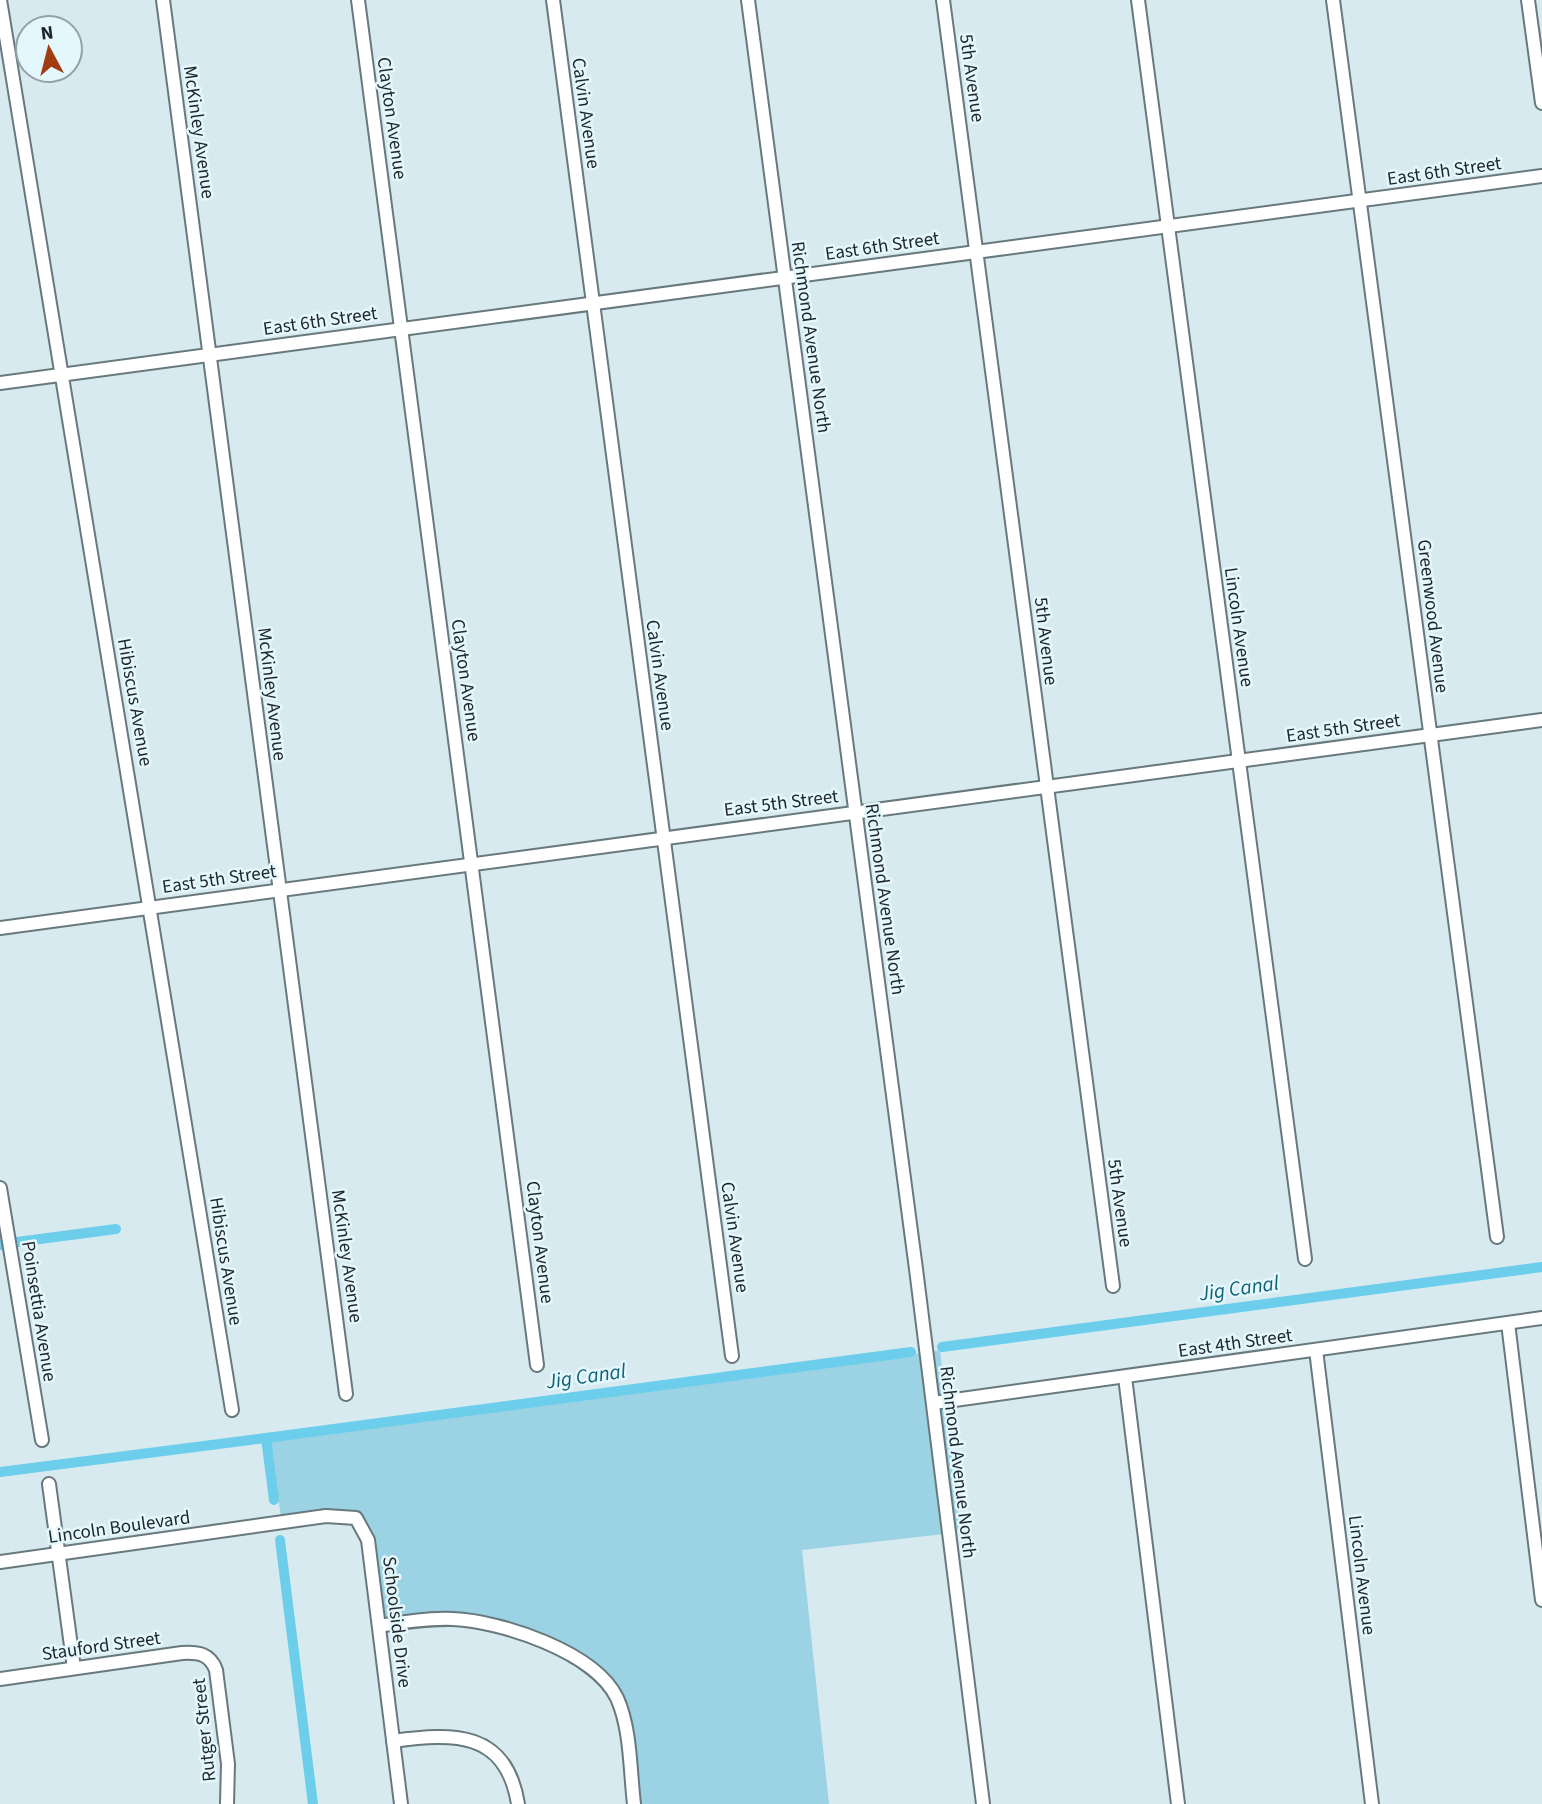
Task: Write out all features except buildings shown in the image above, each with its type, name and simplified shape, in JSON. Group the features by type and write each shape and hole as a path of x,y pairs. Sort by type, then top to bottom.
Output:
{"street":[{"name":"Hibiscus Avenue","path":"0,0 232,1410"},
{"name":"McKinley Avenue","path":"163,0 346,1394"},
{"name":"Clayton Avenue","path":"358,0 537,1365"},
{"name":"Calvin Avenue","path":"553,0 732,1356"},
{"name":"Richmond Avenue North","path":"748,0 933,1403 982,1804"},
{"name":"5th Avenue","path":"943,0 1113,1286"},
{"name":"Lincoln Avenue","path":"1138,0 1304,1259"},
{"name":"Greenwood Avenue","path":"1333,0 1497,1237"},
{"path":"1528,0 1542,103"},
{"name":"East 6th Street","path":"0,383 1542,176"},
{"name":"East 5th Street","path":"0,928 1542,720"},
{"name":"Poinsettia Avenue","path":"0,1188 42,1440"},
{"name":"East 4th Street","path":"933,1403 1542,1318"},
{"path":"1508,1323 1542,1600"},
{"name":"Lincoln Avenue","path":"1316,1350 1372,1804"},
{"path":"1125,1377 1178,1804"},
{"path":"49,1484 74,1668"},
{"name":"Schoolside Drive","path":"243,1527 326,1516 356,1518 368,1541 401,1804"},
{"name":"Lincoln Boulevard","path":"0,1562 243,1527"},
{"path":"379,1626 439,1619 468,1620 509,1629 586,1663 599,1673 617,1699 624,1723 634,1804"},
{"name":"Stauford Street","path":"0,1679 182,1653 207,1656"},
{"name":"Rutger Street","path":"207,1656 216,1670 224,1724 228,1764 227,1804"},
{"path":"393,1741 453,1736 484,1746 505,1766 518,1804"}],"shaded area":[{"path":"940,1350 960,1531 954,1532 931,1352"},
{"path":"922,1353 944,1534 802,1550 829,1804 639,1804 620,1693 599,1665 501,1623 383,1621 361,1517 333,1510 281,1518 270,1434"}],"waterway":[{"path":"17,1242 116,1229"},
{"name":"Jig Canal","path":"942,1347 1542,1267"},
{"name":"Jig Canal","path":"274,1500 266,1438 911,1352"},
{"name":"Jig Canal","path":"0,1472 266,1438"},
{"name":"Jig Canal","path":"280,1540 313,1804"}]}
